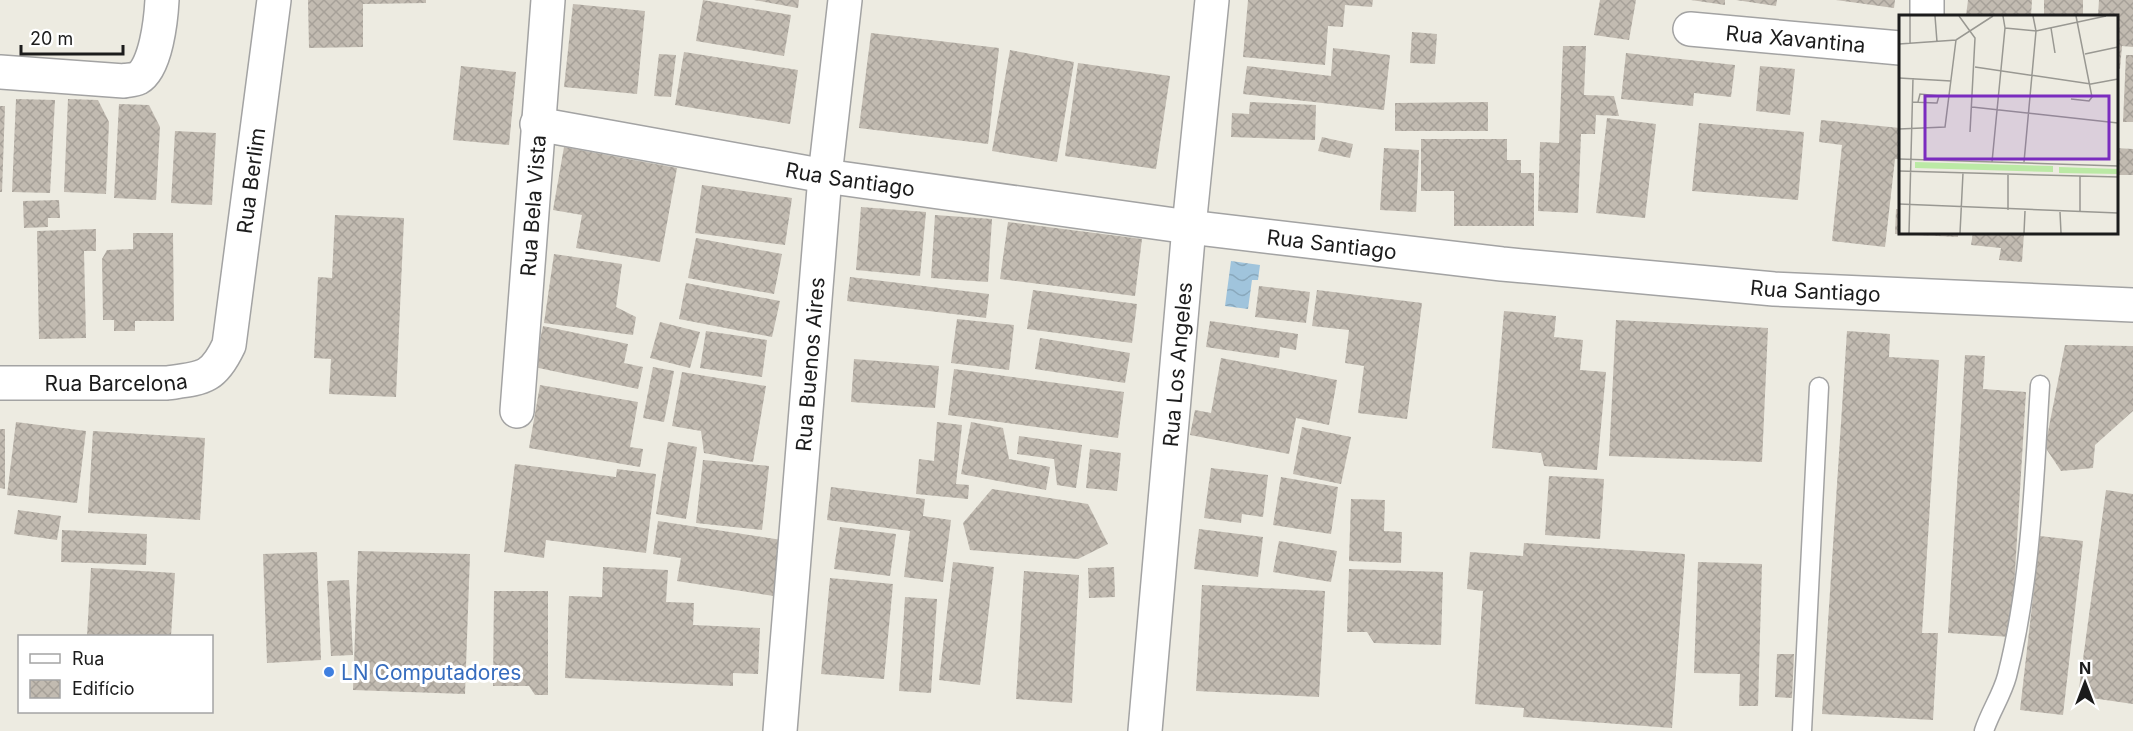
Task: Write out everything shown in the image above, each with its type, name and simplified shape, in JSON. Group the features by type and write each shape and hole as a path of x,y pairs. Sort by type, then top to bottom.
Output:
{"street":[{"path":"0,72 124,81 137,79 145,73 152,56 162,0"},
{"name":"Rua Berlim","path":"223,359 229,345 274,0"},
{"name":"Rua Bela Vista","path":"517,411 548,0"},
{"name":"Rua Buenos Aires","path":"780,731 825,176 845,0"},
{"name":"Rua Los Angeles","path":"1145,731 1189,227 1212,0"},
{"name":"Rua Xavantina","path":"1690,29 1899,48"},
{"name":"Rua Santiago","path":"537,124 825,176 1189,227 1502,264 1774,289 2133,305"},
{"name":"Rua Barcelona","path":"0,383 167,382 194,379 214,372 223,359"}],"lane":[{"path":"1984,731 2006,680 2016,641 2033,499 2040,385"},
{"path":"1802,731 1819,387"}],"water":[{"path":"1231,261 1260,265 1258,280 1252,280 1248,309 1225,306"}],"building":[{"path":"308,0 426,0 426,3 363,4 363,47 309,48"},
{"path":"703,0 791,15 784,56 696,41"},
{"path":"754,0 799,0 798,8"},
{"path":"1248,0 1373,0 1372,7 1345,5 1343,27 1328,26 1325,65 1243,57"},
{"path":"1600,0 1636,0 1629,40 1594,35"},
{"path":"1691,0 1725,0 1725,5"},
{"path":"1736,0 1777,0 1776,6"},
{"path":"1836,0 1895,0 1894,8"},
{"path":"1968,0 2032,0 2031,15 1966,15"},
{"path":"2044,0 2083,0 2083,15 2044,15"},
{"path":"2099,0 2133,0 2133,47 2122,46 2120,69 2118,68 2118,15 2098,15"},
{"path":"573,4 645,11 637,94 564,87"},
{"path":"1412,32 1437,34 1435,64 1410,63"},
{"path":"871,33 999,48 988,144 859,128"},
{"path":"1563,46 1586,46 1584,95 1614,96 1619,116 1596,115 1595,134 1581,134 1578,213 1538,211 1540,142 1559,143"},
{"path":"1333,48 1390,55 1384,110 1243,94 1247,66 1331,76"},
{"path":"1010,50 1074,62 1057,162 992,151"},
{"path":"684,52 798,70 790,124 675,105"},
{"path":"1626,53 1735,65 1731,97 1694,93 1693,106 1621,99"},
{"path":"659,54 676,55 671,97 654,96"},
{"path":"2126,55 2133,55 2133,122 2123,122"},
{"path":"1078,63 1170,76 1156,169 1065,156"},
{"path":"461,66 516,72 509,145 453,140"},
{"path":"1760,66 1795,69 1790,115 1756,111"},
{"path":"16,99 55,100 50,193 12,192"},
{"path":"68,99 98,100 109,122 106,194 64,192"},
{"path":"1250,102 1316,105 1315,140 1231,137 1232,113 1249,114"},
{"path":"1488,102 1488,131 1395,131 1395,103"},
{"path":"119,104 149,105 160,127 156,200 114,198"},
{"path":"0,106 5,106 2,192 0,192"},
{"path":"1607,118 1656,124 1645,218 1596,213"},
{"path":"1821,120 1899,128 1899,159 1895,159 1885,247 1832,241 1842,145 1819,142"},
{"path":"1699,123 1804,132 1798,200 1692,191"},
{"path":"175,131 216,133 212,205 171,203"},
{"path":"1322,137 1353,144 1350,158 1318,151"},
{"path":"1421,139 1507,139 1507,160 1521,160 1521,173 1534,173 1534,226 1454,226 1454,191 1421,191"},
{"path":"564,147 677,168 660,262 576,248 582,215 553,210"},
{"path":"1384,148 1419,150 1416,212 1380,210"},
{"path":"2118,148 2133,149 2133,175 2118,175"},
{"path":"702,185 792,198 785,245 695,233"},
{"path":"59,200 60,218 48,218 48,227 24,228 23,201"},
{"path":"861,207 926,212 920,276 856,270"},
{"path":"1896,209 1899,209 1899,234 1958,234 1958,237 1895,234"},
{"path":"335,215 404,218 396,397 329,394 331,359 314,358 318,277 332,278"},
{"path":"935,215 992,219 988,282 931,278"},
{"path":"1008,222 1142,239 1135,296 1000,279"},
{"path":"96,229 96,251 84,251 86,338 39,339 37,231"},
{"path":"133,233 173,233 174,321 135,321 135,331 114,331 114,320 103,320 102,259 107,250 133,249"},
{"path":"1973,234 2024,234 2022,262 1999,260 2001,248 1971,245"},
{"path":"696,238 782,254 774,294 688,278"},
{"path":"554,254 622,264 616,307 636,317 633,335 544,323"},
{"path":"850,277 989,294 986,318 847,301"},
{"path":"686,283 780,301 772,337 679,319"},
{"path":"1259,286 1310,292 1306,323 1255,317"},
{"path":"1033,290 1137,304 1132,343 1027,329"},
{"path":"1317,290 1422,303 1407,419 1358,413 1364,366 1345,363 1349,330 1312,326"},
{"path":"1504,311 1556,316 1554,337 1583,340 1580,370 1606,372 1597,470 1544,466 1541,453 1492,448"},
{"path":"957,319 1014,325 1009,370 951,363"},
{"path":"1616,320 1768,328 1762,462 1609,456"},
{"path":"1210,321 1298,334 1296,350 1280,347 1279,358 1206,347"},
{"path":"660,322 700,332 690,368 650,358"},
{"path":"543,326 628,344 624,363 643,367 638,389 534,367"},
{"path":"706,331 767,340 762,377 700,368"},
{"path":"1847,331 1890,334 1889,357 1939,360 1922,633 1938,633 1933,720 1822,714"},
{"path":"1040,338 1130,353 1125,383 1035,369"},
{"path":"2065,345 2133,346 2133,411 2095,445 2093,468 2061,471 2045,447"},
{"path":"1965,355 1985,356 1983,389 2026,392 2011,637 1948,633"},
{"path":"1221,358 1337,380 1329,425 1296,418 1289,454 1190,435 1195,410 1211,413"},
{"path":"854,359 939,366 935,408 851,402"},
{"path":"653,367 674,371 664,422 643,418"},
{"path":"954,369 1124,392 1118,438 948,415"},
{"path":"682,372 766,386 753,462 704,453 701,431 672,426"},
{"path":"540,385 638,402 630,447 643,449 640,467 529,448"},
{"path":"16,422 86,431 77,503 7,495"},
{"path":"937,422 962,425 956,484 969,485 968,499 916,494 919,459 934,461"},
{"path":"971,422 1003,428 1009,459 1050,467 1046,490 961,474"},
{"path":"1302,427 1351,437 1341,484 1293,474"},
{"path":"0,429 5,429 5,489 0,488"},
{"path":"93,431 205,438 200,520 88,513"},
{"path":"1019,436 1082,445 1076,488 1057,485 1054,459 1017,454"},
{"path":"668,442 697,447 686,519 656,514"},
{"path":"1090,449 1121,453 1117,491 1086,488"},
{"path":"703,460 769,466 762,530 696,523"},
{"path":"515,464 616,477 617,469 656,474 646,553 546,540 544,558 504,552"},
{"path":"1211,468 1268,475 1263,517 1242,514 1241,523 1204,518"},
{"path":"1549,476 1604,479 1600,539 1545,535"},
{"path":"1281,477 1338,487 1331,534 1273,525"},
{"path":"831,487 925,499 923,516 951,520 943,582 904,577 910,531 827,520"},
{"path":"992,489 1088,504 1108,544 1078,559 970,550 963,523"},
{"path":"2106,490 2133,494 2133,704 2078,696"},
{"path":"1351,499 1385,500 1384,531 1402,532 1401,563 1349,561"},
{"path":"18,510 61,516 57,540 14,534"},
{"path":"658,521 782,540 774,596 677,581 681,558 653,554"},
{"path":"840,527 896,534 890,576 834,569"},
{"path":"1199,529 1263,537 1258,577 1194,569"},
{"path":"62,530 147,534 146,565 61,562"},
{"path":"2040,536 2083,541 2063,715 2020,710"},
{"path":"1279,541 1337,551 1331,582 1273,572"},
{"path":"1524,543 1685,554 1672,728 1523,717 1524,708 1475,704 1483,591 1467,589 1470,552 1523,556"},
{"path":"358,551 470,554 465,694 353,690"},
{"path":"317,552 321,660 267,663 263,554"},
{"path":"953,562 994,567 980,685 939,680"},
{"path":"1698,562 1762,564 1758,706 1739,706 1740,674 1694,673"},
{"path":"603,567 668,570 666,602 694,603 693,625 760,628 758,674 733,673 733,686 565,678 569,596 602,597"},
{"path":"1114,567 1115,597 1089,598 1088,568"},
{"path":"91,568 175,573 171,635 87,635"},
{"path":"1349,569 1443,572 1441,645 1374,643 1367,632 1347,632"},
{"path":"1024,571 1079,575 1072,703 1016,699"},
{"path":"830,578 893,584 884,679 821,674"},
{"path":"349,580 353,655 331,656 327,581"},
{"path":"1202,585 1325,591 1319,697 1196,691"},
{"path":"494,591 548,591 548,695 535,695 529,686 493,686"},
{"path":"905,597 937,599 931,693 899,691"},
{"path":"1777,654 1794,654 1792,698 1775,697"}],"place":[{"name":"LN Computadores","path":"329,672"}]}
